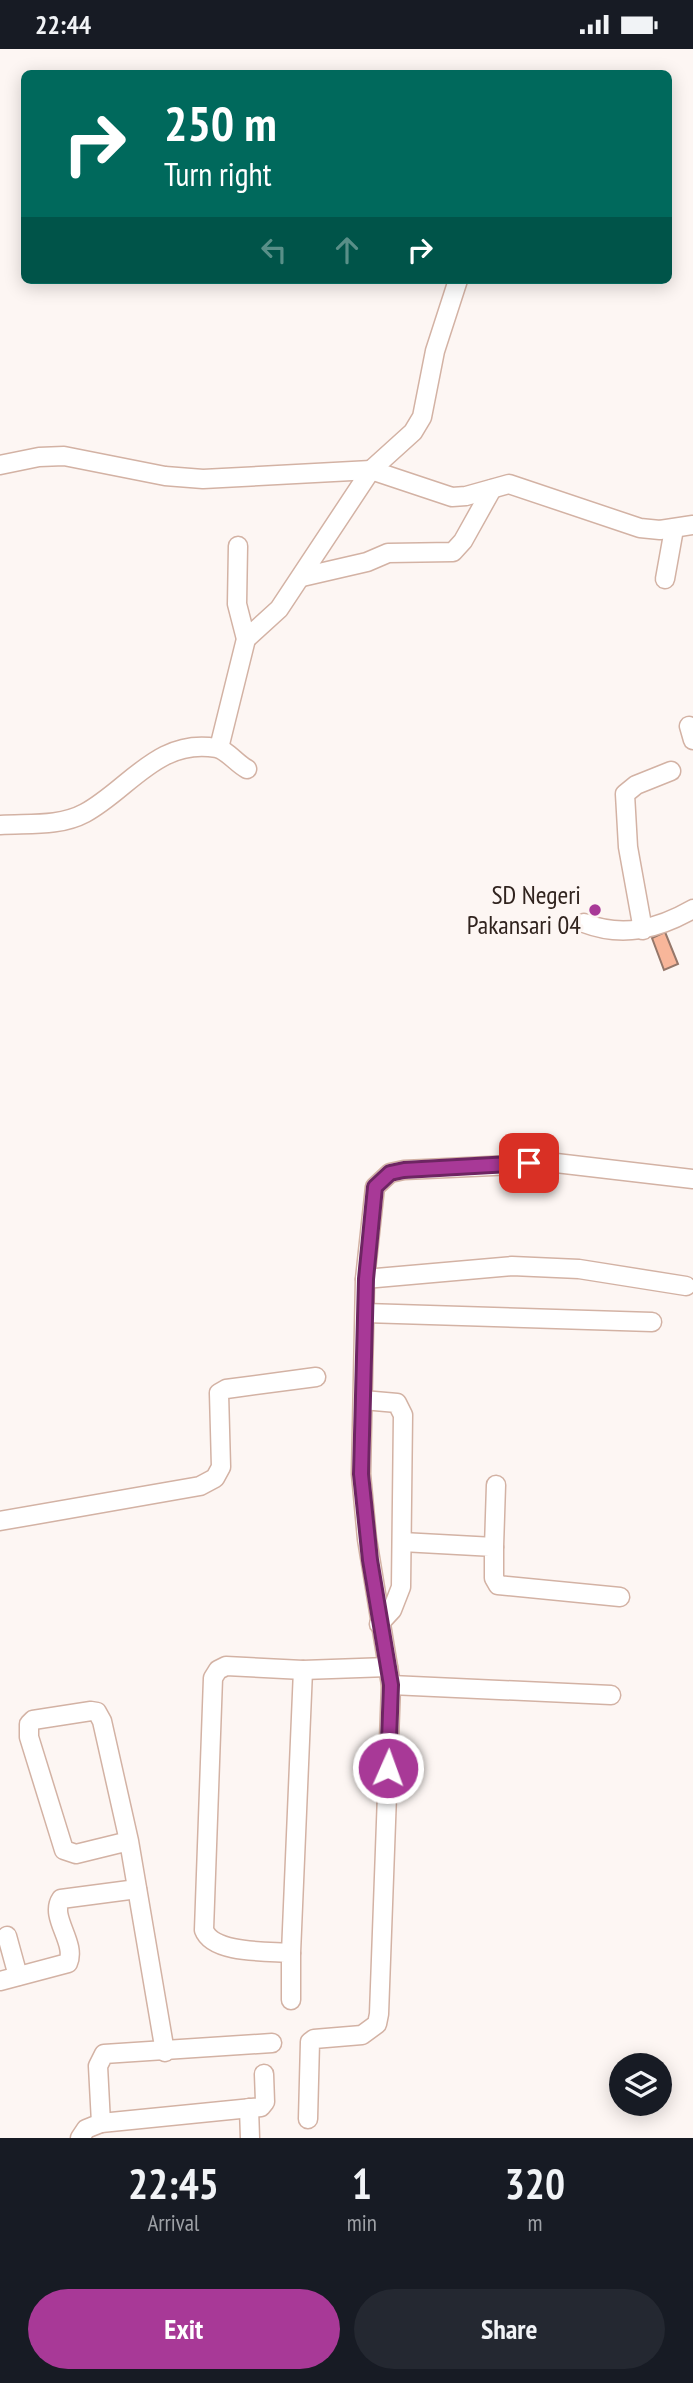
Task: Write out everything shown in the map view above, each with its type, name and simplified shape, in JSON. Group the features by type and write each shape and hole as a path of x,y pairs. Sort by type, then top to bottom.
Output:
{"street":[{"path":"246,639 279,609 371,470 413,432 422,417 435,351 457,284"},
{"path":"0,464 38,457 64,456 165,476 203,479 371,470 452,497 509,484 620,524 660,530 693,525"},
{"path":"302,577 367,562 388,553 453,552 464,541 492,489"},
{"path":"665,579 674,529"},
{"path":"219,748 246,639 237,604 238,546"},
{"path":"0,825 55,823 83,814 158,757 182,749 219,748 247,769"},
{"path":"644,934 628,847 625,794 636,785 671,771"},
{"path":"644,934 693,909"},
{"path":"584,923 603,930 644,934 693,916"},
{"path":"308,2119 310,2042 314,2039 362,2035 377,2024 389,1676 379,1623 361,1474 366,1279 375,1187 390,1173 476,1165 556,1163 693,1179"},
{"path":"366,1279 512,1266 579,1269 685,1286"},
{"path":"365,1313 652,1322"},
{"path":"0,1521 200,1486 215,1478 222,1467 219,1394 226,1389 316,1377"},
{"path":"363,1400 397,1403 403,1415 399,1599 379,1623"},
{"path":"496,1485 494,1578 498,1585 620,1597"},
{"path":"402,1542 494,1547"},
{"path":"291,1953 219,1946 206,1937 204,1930 211,1691 213,1678 218,1670 226,1666 303,1670 611,1695"},
{"path":"291,2000 303,1670"},
{"path":"129,1841 76,1854 64,1850 29,1737 29,1724 33,1720 91,1711 100,1716 129,1841 165,2052"},
{"path":"0,1981 68,1963 70,1960 58,1909 61,1899 137,1889"},
{"path":"8,1936 18,1976"},
{"path":"100,2123 98,2066 104,2055 272,2043"},
{"path":"80,2138 86,2129 100,2123 264,2105 264,2074"},
{"path":"249,2108 250,2138"}],"building":[{"path":"665,932 678,964 664,970 652,938"}],"place":[{"name":"SD Negeri Pakansari 04","path":"595,910"}],"route":[{"path":"388,1768 391,1685 367,1539 361,1474 366,1279 375,1187 379,1180 390,1173 404,1170 529,1163"}]}
